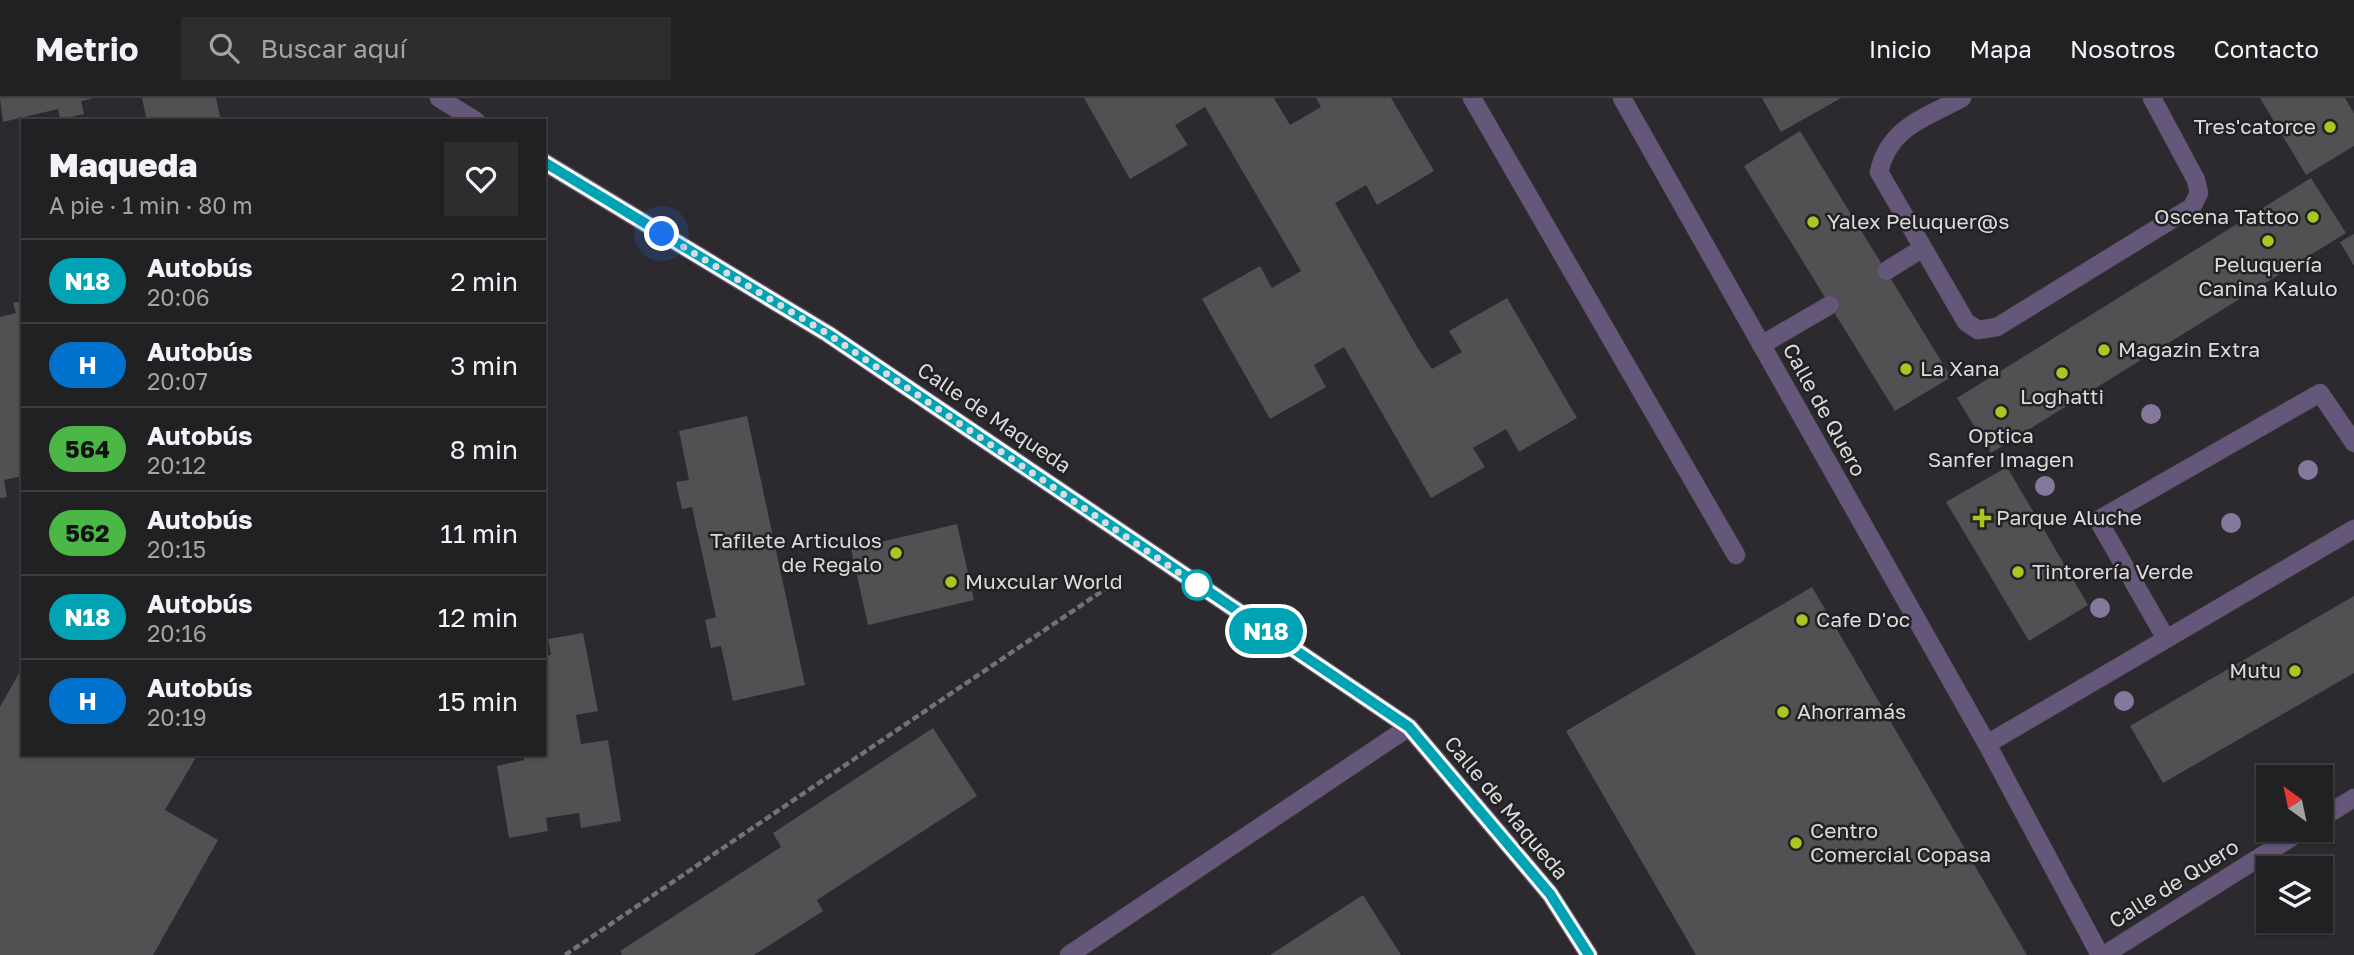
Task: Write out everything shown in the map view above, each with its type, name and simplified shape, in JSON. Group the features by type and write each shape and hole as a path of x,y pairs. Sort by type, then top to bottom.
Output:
{"street":[{"path":"439,98 473,119"},
{"path":"1472,98 1736,555"},
{"name":"Calle de Quero","path":"1622,98 1987,744 2102,955 2284,842"},
{"path":"1962,98 1898,133 1882,157 1879,172 1966,322 1978,330 1997,327 2192,208 2199,193 2196,180 2152,98"},
{"name":"Calle de Maqueda","path":"546,163 828,334 1409,727 1550,894 1589,955"},
{"path":"1886,271 1923,248"},
{"path":"1761,345 1830,305"},
{"path":"2165,637 2098,520 2320,393 2354,443"},
{"path":"1987,744 2165,637 2354,529"},
{"path":"1069,955 1409,727"},
{"path":"2333,811 2354,798"}],"path":[{"path":"565,955 1155,555"}],"building":[{"path":"0,98 91,99 81,101 84,114 60,119 58,109 3,122"},
{"path":"142,98 216,98 221,119 147,119"},
{"path":"1084,98 1274,98 1290,125 1321,107 1316,98 1391,98 1434,171 1377,205 1366,185 1335,203 1417,347 1432,369 1462,352 1449,331 1507,298 1577,418 1519,452 1506,429 1473,448 1485,467 1431,498 1344,347 1314,365 1326,387 1270,419 1202,299 1260,266 1272,288 1301,271 1205,107 1175,125 1188,145 1130,179"},
{"path":"1762,98 1841,98 1781,132"},
{"path":"2260,98 2345,98 2354,113 2354,146 2306,175"},
{"path":"1800,131 1951,377 1895,411 1744,166"},
{"path":"2311,178 2346,233 1991,453 1957,398"},
{"path":"2354,234 2354,266 2340,242"},
{"path":"21,301 21,476 4,480 7,497 0,498 0,317 16,313 13,303"},
{"path":"747,416 805,685 733,701 721,646 711,648 705,620 716,617 692,507 682,509 676,482 689,480 679,431"},
{"path":"2007,467 2088,605 2029,641 1946,502"},
{"path":"957,524 974,600 868,625 851,549"},
{"name":"Centro Comercial Copasa","path":"1812,587 2027,955 1696,955 1566,731"},
{"path":"2354,596 2354,673 2163,783 2130,726"},
{"path":"583,633 598,711 576,715 581,744 608,740 621,821 581,828 579,813 546,818 548,831 509,838 497,766 524,760 523,756 546,756 546,656 551,655 548,639"},
{"path":"21,670 21,756 197,756 165,810 218,840 153,955 0,955 0,707"},
{"path":"933,728 977,796 817,900 823,911 754,955 622,955 620,951 781,847 773,833"},
{"path":"1363,895 1401,955 1270,955"}],"bus line":[{"name":"N18","path":"546,163 828,334 1409,727 1550,894 1589,955"}],"place":[{"name":"Tres'catorce","path":"2330,127"},
{"name":"Oscena Tattoo","path":"2313,217"},
{"name":"Yalex Peluquer@s","path":"1813,222"},
{"name":"Peluquería Canina Kalulo","path":"2268,241"},
{"name":"Magazin Extra","path":"2104,350"},
{"name":"La Xana","path":"1906,369"},
{"name":"Loghatti","path":"2062,373"},
{"name":"Optica Sanfer Imagen","path":"2001,412"},
{"name":"Parque Aluche","path":"1982,518"},
{"name":"Tafilete Articulos de Regalo","path":"896,553"},
{"name":"Tintorería Verde","path":"2018,572"},
{"name":"Muxcular World","path":"951,582"},
{"name":"Cafe D'oc","path":"1802,620"},
{"name":"Mutu","path":"2295,671"},
{"name":"Ahorramás","path":"1783,712"},
{"name":"Centro Comercial Copasa","path":"1796,843"}],"route":[{"path":"662,234 828,334 1199,586 1197,585"}]}
